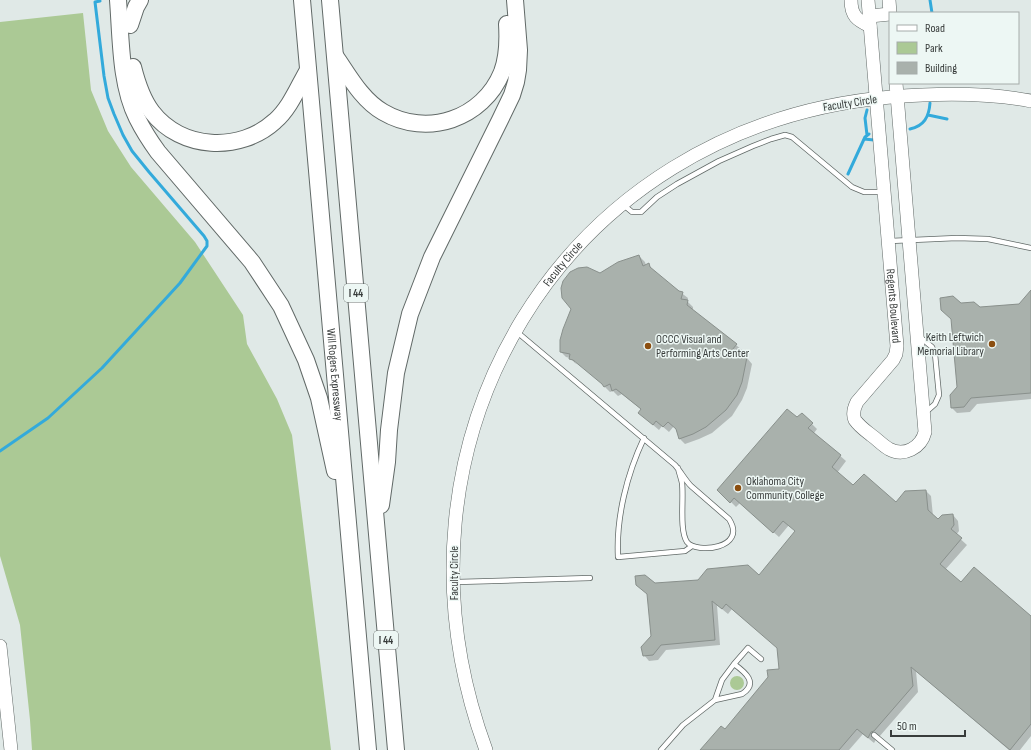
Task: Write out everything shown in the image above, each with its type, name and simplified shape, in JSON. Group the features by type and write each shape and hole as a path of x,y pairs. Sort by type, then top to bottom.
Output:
{"highway":[{"path":"118,0 124,69 127,88 136,117 145,134 158,152 252,262 281,306 299,342 319,398 350,541"},
{"path":"128,0 137,85 152,112 162,122 184,137 198,141 221,143 235,142 246,139 275,121 290,102 308,70"},
{"path":"130,25 140,0"},
{"name":"Will Rogers Expressway","path":"302,0 368,750"},
{"name":"I 44","path":"330,0 396,750"},
{"path":"335,55 362,93 382,112 413,124 436,124 455,118 463,115 479,103 495,85 501,72 505,61 507,44 505,0"},
{"path":"377,531 388,462 392,397 402,344 410,314 432,257 512,95 518,70 519,50 515,0"}],"street":[{"path":"851,0 852,11 860,22 870,21 889,14"},
{"name":"Regents Boulevard","path":"868,0 897,346 896,354 893,360 857,402 854,408 854,414 860,425 887,448 894,451 899,451 911,450 921,441 925,432 896,84"},
{"path":"889,0 890,12"},
{"name":"Faculty Circle","path":"486,750 478,728 465,680 455,619 453,582 454,548 456,512 461,479 468,446 488,388 504,351 537,297 571,254 604,220 649,183 716,144 741,133 797,113 876,98 957,94 990,95 1031,101"},
{"path":"0,646 11,750"}],"lane":[{"path":"623,204 632,212 641,212 662,194 700,171 753,146 785,135 798,141 852,187 864,192 884,192"},
{"path":"888,241 957,238 988,240 1031,248"},
{"path":"516,331 678,468 690,486 729,519 732,527 732,536 728,542 724,544 701,547 692,546 688,543 684,536 682,483 678,468"},
{"path":"644,438 634,461 627,484 621,513 618,557 685,551 692,546"},
{"path":"453,582 590,578"},
{"path":"715,700 722,680 748,648 761,659"},
{"path":"661,750 683,725 715,700 742,694 748,688 748,676 734,664"},
{"path":"874,735 892,750"}],"green space":[{"path":"83,13 91,90 108,131 131,167 195,242 243,315 247,344 277,399 292,435 331,750 32,750 20,625 0,556 0,22"},
{"path":"737,676 742,678 744,683 742,688 737,690 732,688 730,683 732,678"}],"building":[{"name":"OCCC Visual and Performing Arts Center","path":"639,255 643,266 649,263 650,267 679,291 683,292 681,299 688,300 687,305 737,344 727,356 747,357 742,382 737,395 726,410 706,427 679,439 676,429 668,422 663,427 656,421 653,425 638,413 641,409 616,389 612,391 610,384 604,387 573,360 569,359 570,354 560,352 560,340 571,309 562,298 561,288 563,281 570,272 578,268 587,267 600,273 618,262"},
{"name":"Keith Leftwich Memorial Library","path":"1031,290 1031,393 971,398 964,407 951,408 950,395 957,387 951,319 941,310 940,298 953,296 961,303 974,302 980,307 1019,304"},
{"name":"Oklahoma City Community College","path":"787,409 797,417 802,413 813,423 808,428 841,455 832,467 853,485 864,474 896,502 905,491 926,490 928,510 938,519 942,515 953,514 954,525 951,529 962,538 940,564 961,582 974,567 1031,616 1031,724 1010,750 911,667 913,686 874,731 871,732 868,738 857,729 839,750 700,750 721,726 725,729 768,677 767,670 779,669 777,648 726,604 722,609 712,601 715,640 661,645 653,655 643,656 641,647 651,636 647,594 636,585 635,576 645,575 655,583 698,580 707,569 748,565 759,575 795,531 783,521 773,533 734,498 730,503 717,490"}],"waterway":[{"path":"930,0 932,12"},
{"path":"0,451 48,418 102,368 180,283 207,246 207,241 204,236 132,151 123,135 108,98 104,76 95,2 100,1"},
{"path":"910,129 919,126 925,120 930,103"},
{"path":"867,110 865,118 867,135"},
{"path":"928,115 947,119"},
{"path":"848,174 865,137 869,134"},
{"path":"864,139 874,140"}],"place":[{"name":"Keith Leftwich Memorial Library","path":"992,344"},
{"name":"OCCC Visual and Performing Arts Center","path":"648,346"},
{"name":"Oklahoma City Community College","path":"738,488"}]}
